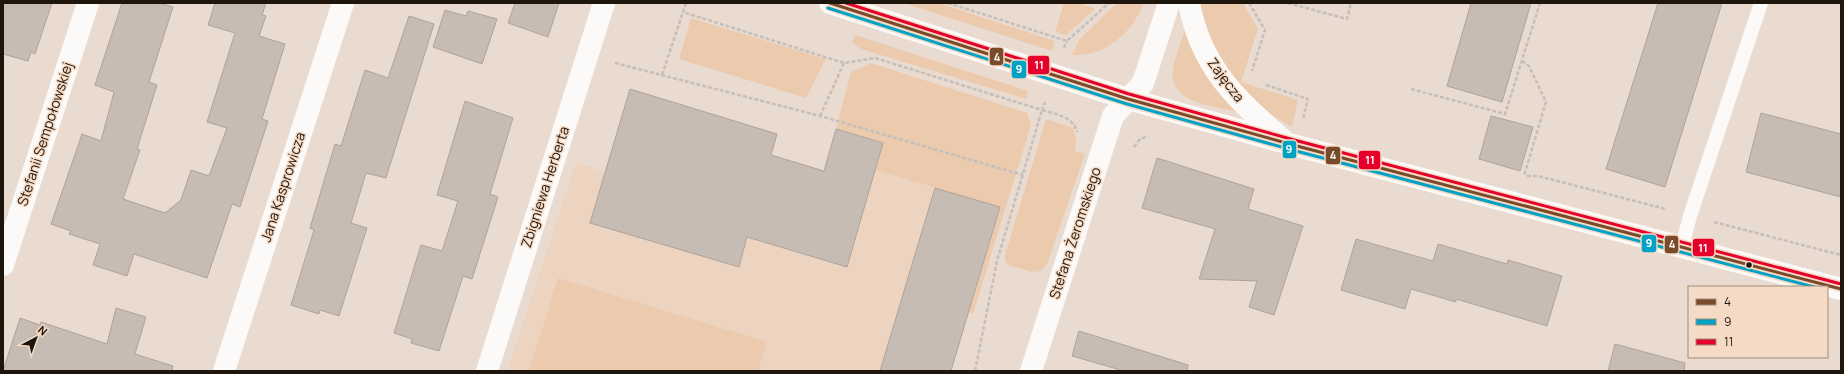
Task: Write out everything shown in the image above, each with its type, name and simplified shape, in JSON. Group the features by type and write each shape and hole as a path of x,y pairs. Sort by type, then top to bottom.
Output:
{"street":[{"name":"Stefanii Sempołowskiej","path":"3,265 88,3"},
{"name":"Jana Kasprowicza","path":"224,371 343,3"},
{"name":"Zbigniewa Herberta","path":"486,371 604,3"},
{"path":"830,3 1128,99 1291,144 1841,289"},
{"path":"1128,99 1142,83 1169,3"},
{"name":"Zajęcza","path":"1189,3 1200,43 1215,71 1250,111 1291,144"},
{"name":"Stefana Żeromskiego","path":"1031,371 1113,116 1128,99"}],"lane":[{"path":"1682,247 1690,216 1761,3"}],"path":[{"path":"662,75 686,3"},
{"path":"948,3 1066,41"},
{"path":"975,371 997,261 1042,110 1066,41 1109,3"},
{"path":"1249,3 1265,30 1252,72"},
{"path":"1288,3 1347,19 1351,3"},
{"path":"1411,88 1505,114 1540,3"},
{"path":"683,12 844,63 875,58 1064,117 1076,126 1079,139 1121,154 1133,148 1140,140 1147,136 1154,138"},
{"path":"587,55 820,116 1023,175"},
{"path":"1522,61 1529,66 1546,102 1524,176"},
{"path":"820,116 844,63"},
{"path":"1264,85 1308,99 1291,144"},
{"path":"1518,176 1538,176 1841,255"}],"shaded area":[{"path":"903,3 938,3 1055,41 1052,51"},
{"path":"1064,3 1079,3 1095,9 1066,35 1055,32"},
{"path":"1117,3 1144,3 1132,24 1116,41 1095,52 1084,55 1072,55 1079,40"},
{"path":"1200,3 1243,3 1258,29 1241,82 1298,100 1292,127 1265,111 1236,81 1207,35"},
{"path":"691,18 826,59 806,98 679,59"},
{"path":"1185,30 1194,53 1206,74 1237,112 1194,101 1177,89 1173,80 1173,69"},
{"path":"855,35 1028,91 1026,99 861,49 852,43"},
{"path":"871,63 1027,113 1031,125 973,314 969,312 1000,207 875,170 883,143 836,129 851,72"},
{"path":"630,89 777,134 772,155 824,171 836,129 883,143 875,170 1000,207 951,371 507,371 576,162 605,172"},
{"path":"1046,119 1073,128 1076,137 1075,152 1085,154 1047,264 1041,271 1032,272 1008,265 1005,261 1005,255"},
{"path":"558,278 767,342 758,371 529,371"}],"building":[{"path":"3,3 52,3 35,54 31,52 28,61 3,54"},
{"path":"122,3 159,3 173,7 149,82 157,85 137,149 140,150 123,199 165,213 181,200 191,170 209,176 227,128 207,122 235,33 208,25 215,3 266,3 262,15 266,16 259,36 285,44 262,119 268,121 240,207 232,204 207,278 134,254 127,276 93,265 100,244 69,234 71,231 51,224 82,134 101,141 114,92 95,85"},
{"path":"515,3 559,3 548,37 508,23"},
{"path":"1471,3 1531,3 1502,102 1447,86"},
{"path":"1658,3 1722,3 1665,187 1606,169"},
{"path":"445,10 466,16 468,11 497,19 482,64 433,47"},
{"path":"409,16 434,24 386,178 366,173 351,223 367,228 339,316 320,310 319,314 291,305 314,230 310,228 335,144 341,146 365,70 388,78"},
{"path":"630,89 777,134 771,155 824,171 836,129 883,143 847,267 747,237 739,267 590,223"},
{"path":"465,101 513,118 490,194 498,197 472,279 463,276 439,351 411,343 412,339 394,333 421,245 442,251 458,201 437,195"},
{"path":"1761,113 1841,134 1841,197 1746,172"},
{"path":"1491,116 1533,127 1520,171 1479,159"},
{"path":"1157,158 1254,189 1248,209 1303,226 1274,315 1249,307 1257,281 1199,279 1215,229 1142,208"},
{"path":"935,188 1000,207 951,371 880,371"},
{"path":"1356,239 1433,261 1438,244 1507,264 1508,260 1562,276 1547,326 1456,299 1456,302 1411,289 1405,309 1341,290"},
{"path":"116,308 146,317 135,354 173,366 172,371 3,371 20,318 40,325 41,322 107,344"},
{"path":"1079,331 1188,365 1187,371 1124,371 1072,356"},
{"path":"1615,344 1685,363 1684,371 1608,371"}],"transit line":[{"name":"4","path":"830,3 1128,99 1297,146 1841,289"},
{"name":"11","path":"846,3 1129,94 1298,141 1841,284"},
{"name":"9","path":"828,8 1127,104 1296,151 1810,286"}]}
